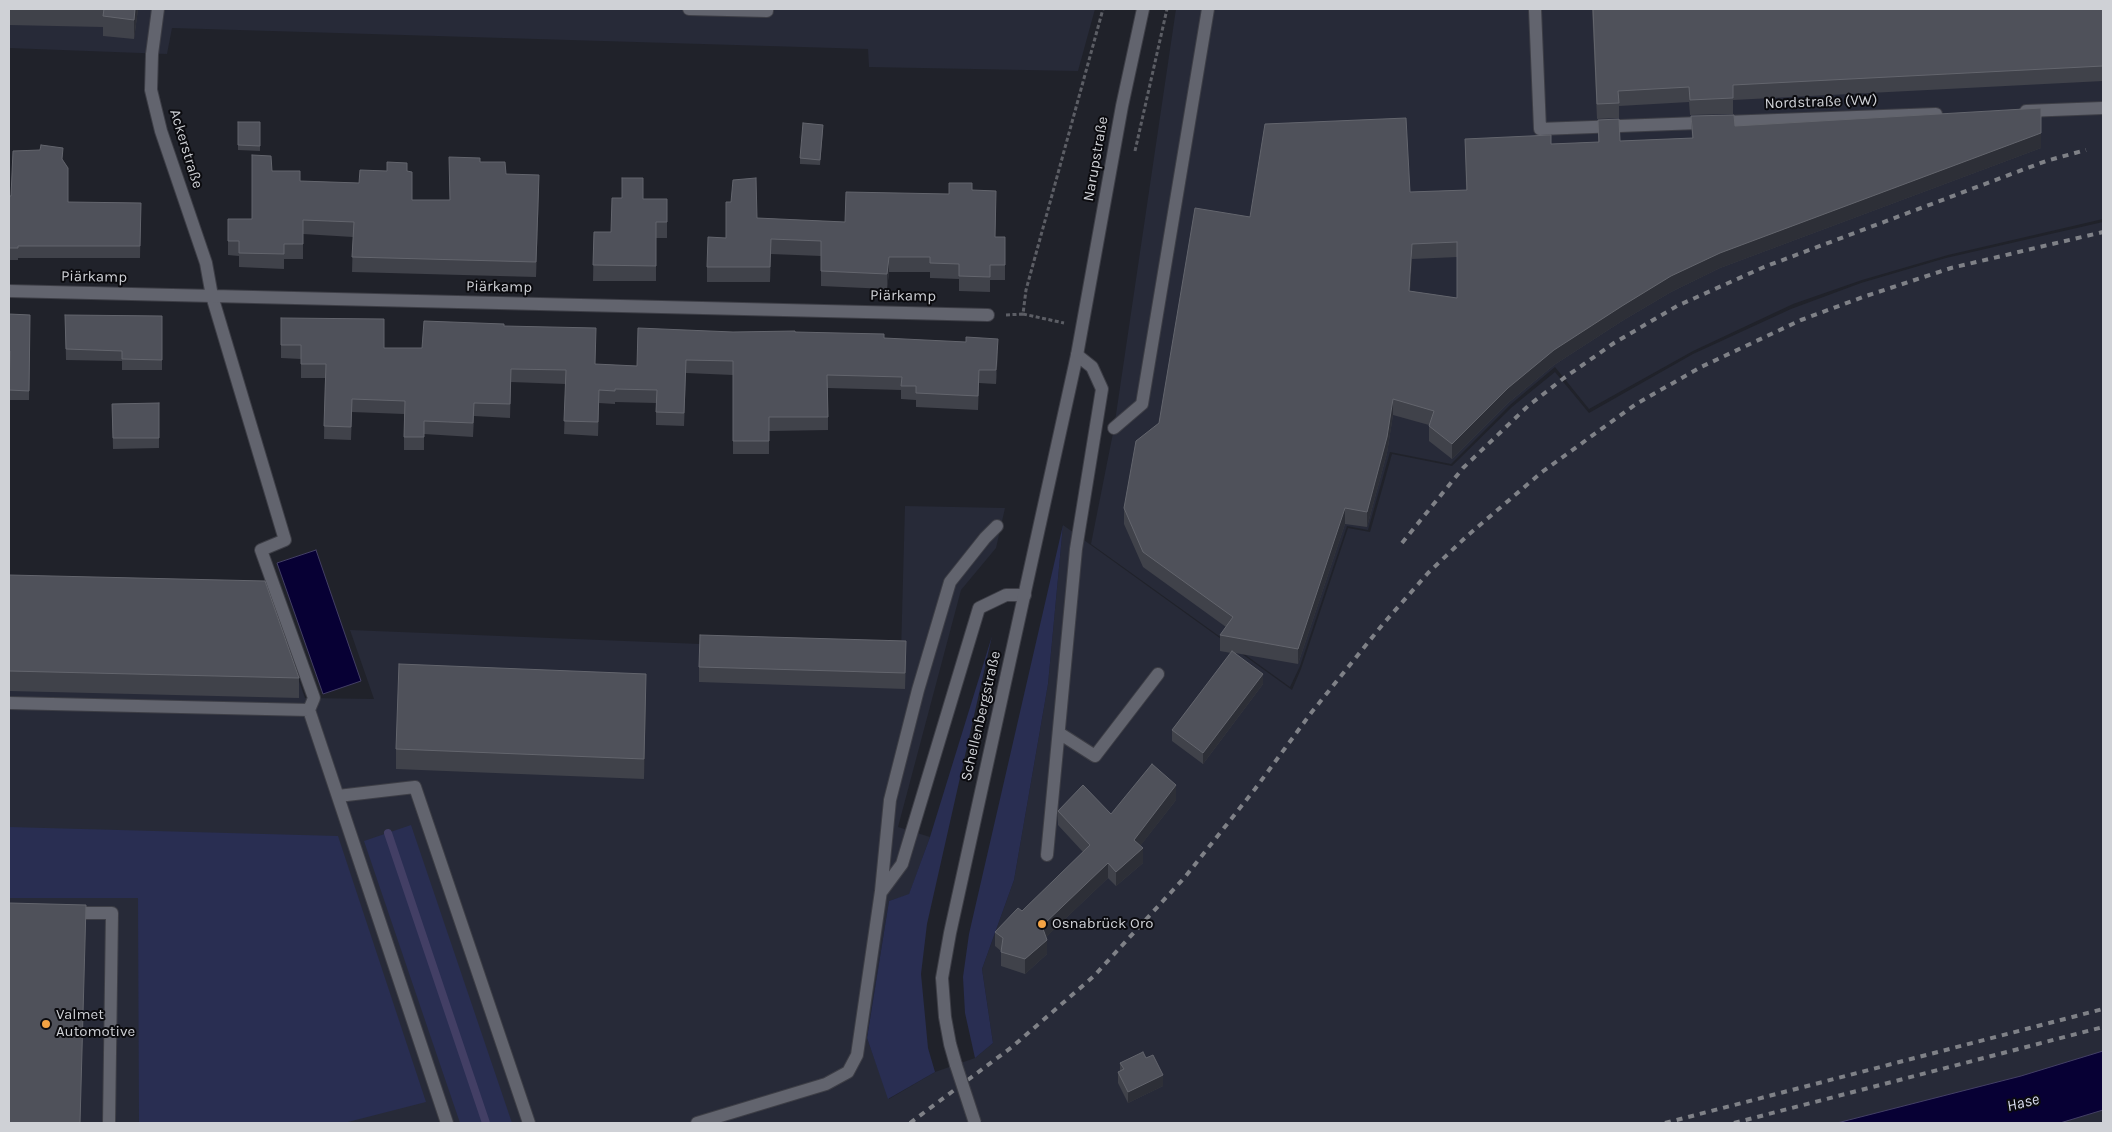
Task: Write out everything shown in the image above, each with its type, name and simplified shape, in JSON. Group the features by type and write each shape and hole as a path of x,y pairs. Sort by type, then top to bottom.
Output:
{"street":[{"name":"Ackerstraße","path":"158,9 152,54 151,90 161,131 206,263 212,296 285,540 261,550 314,698 309,710"},
{"path":"689,9 767,11 767,9"},
{"name":"Narupstraße","path":"1085,316 1122,106 1142,9"},
{"path":"1114,428 1142,404 1208,9"},
{"name":"Nordstraße (VW)","path":"1536,9 1540,129 1945,114"},
{"path":"2014,112 2103,108"},
{"name":"Piärkamp","path":"9,291 988,315"},
{"name":"Schellenbergstraße","path":"975,1123 956,1065 945,1017 942,978 950,933 1085,316"},
{"path":"1047,856 1076,549 1102,389 1092,367 1078,355"},
{"path":"697,1123 826,1084 848,1072 857,1055 881,891 890,800 918,690 950,582 997,526"},
{"path":"881,891 902,864 979,608 1006,595 1025,595"},
{"path":"1058,733 1095,756 1158,674"},
{"path":"9,704 309,710 447,1123"},
{"path":"338,796 415,787 529,1123"},
{"path":"56,913 112,913 109,1123"}],"path":[{"path":"1023,314 1026,290 1103,9"},
{"path":"988,315 1023,314 1064,323"}],"shaded area":[{"path":"9,9 1095,9 1078,71 869,67 868,49 172,28 167,54 9,48"},
{"path":"1176,9 2103,9 2103,219 1948,255 1862,280 1793,304 1693,351 1589,409 1555,367 1510,405 1451,464 1390,452 1368,530 1347,526 1300,666 1290,687 1091,544 1114,428"},
{"path":"2103,222 2103,1123 9,1123 9,588 268,594 305,698 374,699 350,630 901,652 905,506 1005,508 996,548 961,590 898,827 930,837 909,895 889,901 867,1038 889,1099 935,1072 975,1058 993,1043 982,969 1014,880 1048,684 1063,525 1292,690 1301,669 1348,528 1370,532 1392,454 1452,466 1512,407 1555,372 1589,413 1693,354 1791,309 1861,283 1946,258"},
{"path":"1063,525 1048,684 1014,880 982,969 993,1043 975,1058 965,1013 963,977 969,934"},
{"path":"992,636 927,924 921,974 928,1048 935,1072 888,1099 867,1038 889,901 909,894 930,837"},
{"path":"411,825 512,1123 460,1123 364,841"},
{"path":"9,827 338,836 426,1102 344,1123 139,1123 138,898 9,898"}],"water":[{"path":"316,550 361,681 323,694 277,563"},
{"name":"Hase","path":"2103,1051 2103,1110 2060,1123 1837,1123 2021,1076"}],"building":[{"path":"104,9 135,9 134,20 103,16"},
{"path":"1593,9 2103,9 2103,66 1733,85 1733,98 1690,100 1689,87 1618,91 1619,103 1597,104"},
{"path":"2041,108 2041,133 1720,253 1671,276 1554,350 1508,388 1452,444 1429,426 1434,411 1393,399 1387,437 1367,512 1345,508 1298,649 1220,635 1233,617 1143,552 1124,508 1136,441 1159,423 1195,208 1250,217 1265,124 1406,118 1410,192 1467,190 1465,139 1551,135 1551,144 1599,142 1598,120 1619,119 1620,141 1693,138 1691,116 1734,115 1735,126","holes":["1457,242 1457,298 1409,291 1412,244"]},
{"path":"238,122 260,122 260,146 238,145"},
{"path":"803,123 823,125 820,160 800,158"},
{"path":"41,145 63,148 62,159 68,168 68,202 141,203 140,246 18,246 18,248 9,248 9,196 11,196 13,151 40,150"},
{"path":"252,155 271,156 272,171 300,171 300,181 359,183 360,170 387,171 387,162 407,163 407,171 412,172 412,200 450,200 449,157 480,158 480,162 505,162 506,174 539,175 536,262 352,257 354,222 303,220 303,244 284,244 284,254 239,253 239,241 228,241 228,219 252,219"},
{"path":"622,178 643,178 643,199 667,199 667,222 656,222 656,266 593,265 594,232 611,232 612,198 622,198"},
{"path":"756,178 757,218 845,222 846,192 949,194 949,183 972,183 972,190 996,191 995,237 1005,237 1005,265 990,265 990,277 959,276 959,264 930,263 930,257 889,257 887,274 821,271 821,241 771,239 770,267 707,267 708,237 726,238 726,202 731,202 733,180"},
{"path":"9,314 30,315 29,391 9,390"},
{"path":"65,315 162,316 162,360 122,359 122,351 66,349"},
{"path":"281,318 384,319 384,348 422,348 424,321 504,324 504,326 596,328 595,364 637,366 638,328 733,332 795,331 884,334 884,338 966,342 966,337 998,339 996,370 979,370 978,396 916,393 916,386 901,386 902,377 827,375 828,417 769,417 769,441 733,441 733,361 686,360 684,413 656,412 657,390 599,390 598,422 564,421 566,370 511,369 510,404 474,403 473,423 424,421 424,437 404,437 405,401 352,399 351,427 324,426 326,364 301,364 301,345 281,345"},
{"path":"159,403 159,438 113,438 112,404"},
{"path":"9,575 265,581 299,678 9,671"},
{"path":"700,635 906,641 905,673 699,667"},
{"path":"1232,651 1263,674 1203,753 1172,730"},
{"path":"399,664 646,674 644,759 396,749"},
{"path":"1152,764 1176,785 1134,840 1143,848 1116,872 1108,863 1042,926 1047,940 1025,959 1001,952 1003,938 995,932 1018,908 1022,911 1090,845 1058,811 1083,785 1111,814"},
{"name":"Valmet Automotive","path":"9,903 86,905 80,1123 9,1123"},
{"path":"1143,1052 1146,1058 1153,1055 1163,1075 1128,1092 1118,1072 1124,1069 1120,1063"}],"waterway":[{"path":"388,833 486,1123"}],"railway":[{"path":"1402,543 1463,468 1528,406 1614,343 1677,306 1764,267 2046,161 2086,150"},
{"path":"910,1123 1012,1047 1094,976 1185,877 1255,789 1311,713 1383,624 1428,573 1467,536 1542,472 1636,404 1701,367 1801,320 1951,268 2103,232"},
{"path":"1665,1123 2103,1009"},
{"path":"1734,1123 2103,1027"}],"place":[{"name":"Osnabrück Oro","path":"1042,924"},
{"name":"Valmet Automotive","path":"46,1024"}]}
